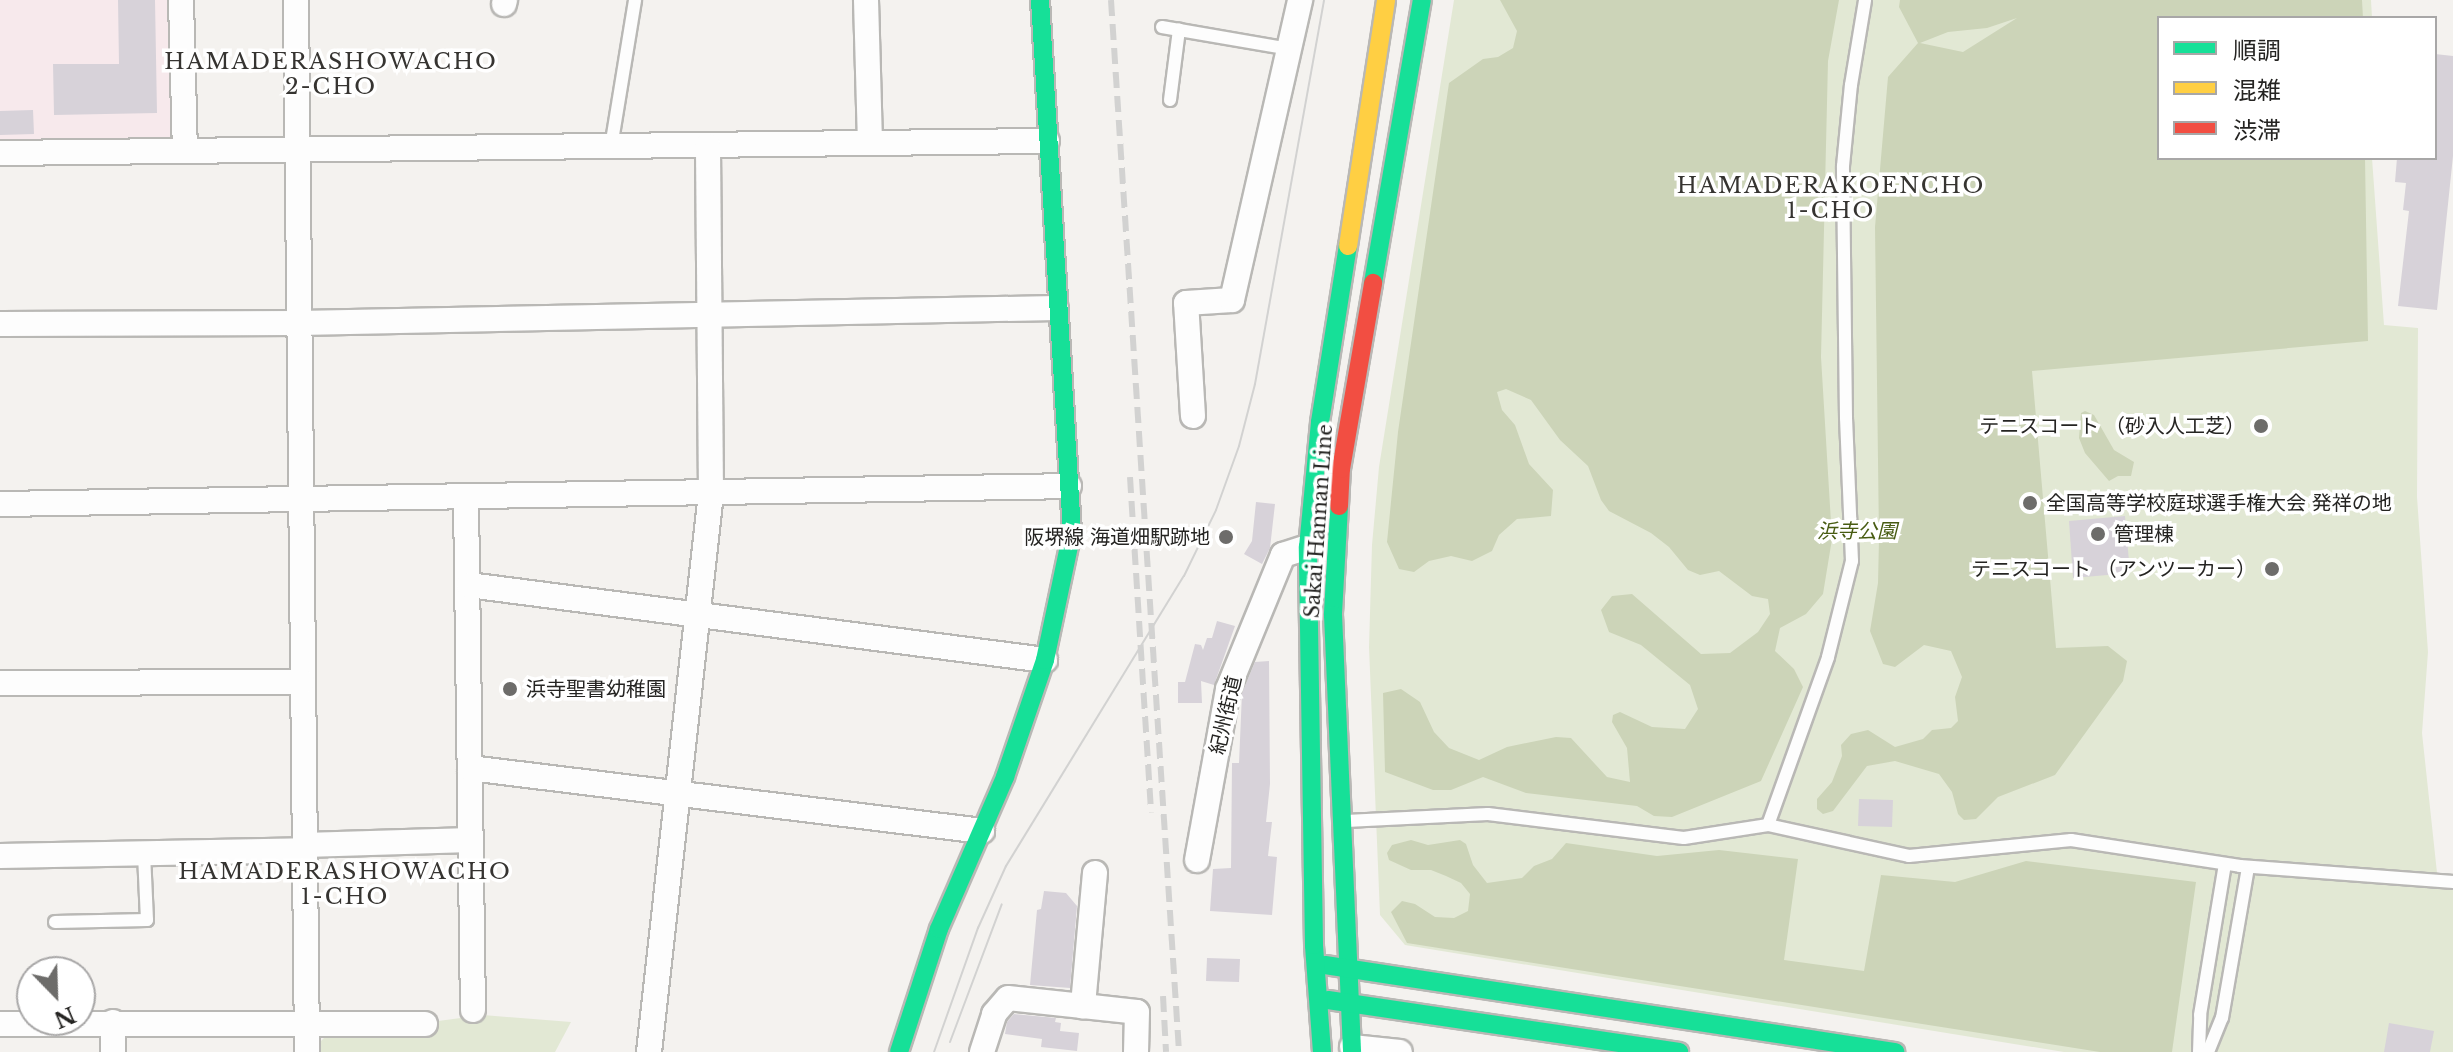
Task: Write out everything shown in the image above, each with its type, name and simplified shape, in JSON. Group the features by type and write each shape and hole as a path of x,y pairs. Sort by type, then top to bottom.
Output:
{"main road":[{"path":"899,1052 934,942 1005,777 1045,660 1072,532 1056,308 1040,0"},
{"name":"Sakai Hannan Line","path":"1322,1052 1315,965 1308,547 1320,422 1386,0"},
{"name":"Sakai Hannan Line","path":"1352,1050 1333,615 1341,469 1422,0"},
{"path":"1315,965 1349,966 1895,1052"},
{"path":"1317,999 1679,1052"}],"street":[{"path":"181,0 185,151"},
{"path":"296,0 307,1052"},
{"path":"866,0 870,143"},
{"path":"1193,416 1186,303 1232,300 1300,0"},
{"path":"0,153 298,152 1047,141"},
{"path":"649,1052 711,493 708,146"},
{"path":"0,324 299,323 1056,308"},
{"path":"0,504 466,499 1069,486"},
{"path":"466,499 473,1010"},
{"name":"紀州街道","path":"1197,860 1228,689 1283,555 1308,547"},
{"path":"469,585 1045,660"},
{"path":"0,683 302,682"},
{"path":"470,768 982,831"},
{"path":"0,856 471,840"},
{"path":"1083,1006 1095,873"},
{"path":"982,1052 994,1014 1008,998 1137,1012 1136,1052"},
{"path":"113,1022 113,1052"},
{"path":"0,1024 425,1024"},
{"path":"1352,1050 1400,1052"}],"lane":[{"path":"611,147 635,0"},
{"path":"1768,825 1828,657 1852,561 1846,418 1843,166 1851,85 1865,0"},
{"path":"1162,27 1289,49"},
{"path":"1170,100 1179,30"},
{"path":"1343,822 1488,814 1684,838 1768,825 1909,856 2071,840 2248,867 2453,882"},
{"path":"55,922 147,920 144,853"},
{"path":"2199,1052 2200,1015 2225,864"},
{"path":"2208,1052 2222,1018 2248,867"}],"shaded area":[{"path":"0,0 181,0 185,151 0,153"}],"green space":[{"name":"浜寺公園","path":"1454,0 2371,0 2372,16 2157,16 2157,160 2372,160 2384,325 2418,328 2417,497 2428,652 2422,733 2438,882 2453,882 2453,1052 2064,1052 1405,945 1380,915 1369,647 1372,545 1379,467"},
{"path":"1500,0 1839,0 1828,61 1821,357 1832,539 1823,594 1806,614 1780,628 1775,651 1794,669 1803,687 1761,781 1672,817 1654,816 1637,806 1526,793 1483,777 1451,790 1433,790 1385,772 1383,693 1401,689 1420,702 1434,732 1449,748 1479,760 1507,747 1556,737 1571,738 1607,777 1630,782 1627,748 1612,722 1613,715 1620,712 1652,727 1685,729 1698,709 1690,685 1641,645 1609,632 1601,610 1612,596 1632,594 1701,654 1730,653 1758,632 1770,614 1768,599 1752,596 1719,571 1700,575 1688,570 1669,547 1651,533 1609,511 1601,500 1588,466 1560,440 1531,400 1506,389 1497,392 1502,410 1515,425 1529,464 1553,490 1551,516 1517,519 1499,535 1492,551 1472,561 1451,556 1429,561 1414,572 1399,569 1387,542 1398,432 1449,83 1483,59 1498,57 1513,48 1517,31"},
{"path":"1900,0 2362,0 2363,16 2157,16 2157,160 2365,160 2368,341 2032,371 2056,648 2108,646 2127,661 2123,681 2055,775 1998,797 1976,819 1964,820 1958,814 1952,792 1939,774 1895,761 1867,766 1833,811 1823,814 1817,809 1817,799 1832,782 1842,756 1841,745 1851,734 1868,730 1895,747 1923,739 1932,730 1951,728 1958,721 1955,697 1962,677 1951,651 1924,645 1895,667 1883,664 1870,631 1878,583 1879,539 1875,227 1888,77 1918,43 1899,7","holes":["2017,18 1963,52 1920,43 1948,32 1987,28"]},
{"path":"2085,411 2094,415 2114,450 2134,462 2131,476 2118,476 2109,481 2085,453 2079,438 2081,413"},
{"path":"1411,840 1428,845 1460,840 1466,844 1473,865 1487,883 1522,878 1534,866 1552,859 1566,843 1657,856 1719,850 1798,859 1784,960 1864,971 1881,875 1955,882 2026,861 2196,882 2172,1052 2100,1052 1407,943 1391,912 1402,901 1415,904 1435,917 1454,918 1468,911 1470,894 1461,883 1446,876 1431,870 1411,870 1389,860 1387,853 1392,845"},
{"path":"483,1015 571,1022 555,1052 318,1052 318,1044 326,1036"}],"building":[{"path":"118,0 155,0 157,113 54,115 53,64 119,64"},
{"path":"2437,54 2453,56 2453,156 2437,310 2398,306 2409,211 2403,210 2406,183 2395,182 2397,160 2437,160"},
{"path":"33,110 34,134 0,135 0,111"},
{"path":"1256,502 1275,504 1270,548 1262,564 1244,554 1252,541"},
{"name":"管理棟","path":"2125,516 2130,573 2073,578 2069,521"},
{"path":"1217,621 1235,626 1214,685 1201,681 1202,703 1178,703 1178,682 1185,682 1195,644 1201,645 1203,650 1207,638 1212,638"},
{"path":"1269,661 1270,784 1266,822 1272,822 1268,856 1277,857 1272,915 1210,911 1213,869 1231,868 1232,763 1239,763 1242,693 1255,662"},
{"path":"1859,799 1893,800 1892,827 1858,826"},
{"path":"1044,891 1066,893 1077,906 1070,988 1030,985 1037,910 1041,909"},
{"path":"1207,958 1240,959 1239,982 1206,981"},
{"path":"1014,1014 1056,1018 1055,1022 1061,1023 1060,1031 1079,1033 1077,1051 1041,1047 1042,1039 1005,1034 1007,1022"},
{"path":"2389,1023 2434,1031 2430,1052 2384,1052"}],"tram line":[{"path":"934,1052 978,928 1006,866 1184,576 1216,510 1239,446 1255,384 1324,0"},
{"path":"950,1042 1002,904"}],"railway":[{"path":"1111,0 1179,1052"},
{"path":"1130,477 1151,812"},
{"path":"1163,996 1166,1052"}],"traffic: fast":[{"path":"899,1052 939,929 1005,777 1045,660 1072,532 1040,0"},
{"path":"1373,283 1422,0"},
{"path":"1322,1052 1314,945 1308,547 1320,422 1348,246"},
{"path":"1339,506 1333,615 1352,1052"},
{"path":"1325,965 1895,1052"},
{"path":"1328,1000 1679,1052"}],"traffic: slow":[{"path":"1348,246 1386,0"}],"traffic: jam":[{"path":"1339,506 1341,469 1373,283"}],"place":[{"name":"テニスコート （砂入人工芝）","path":"2261,426"},
{"name":"全国高等学校庭球選手権大会 発祥の地","path":"2030,503"},
{"name":"管理棟","path":"2098,534"},
{"name":"阪堺線 海道畑駅跡地","path":"1226,537"},
{"name":"テニスコート （アンツーカー）","path":"2272,569"},
{"name":"浜寺聖書幼稚園","path":"510,689"}],"district":[{"name":"HAMADERASHOWACHO 2-CHO","path":"331,74"},
{"name":"HAMADERAKOENCHO 1-CHO","path":"1831,198"},
{"name":"HAMADERASHOWACHO 1-CHO","path":"345,884"}]}
